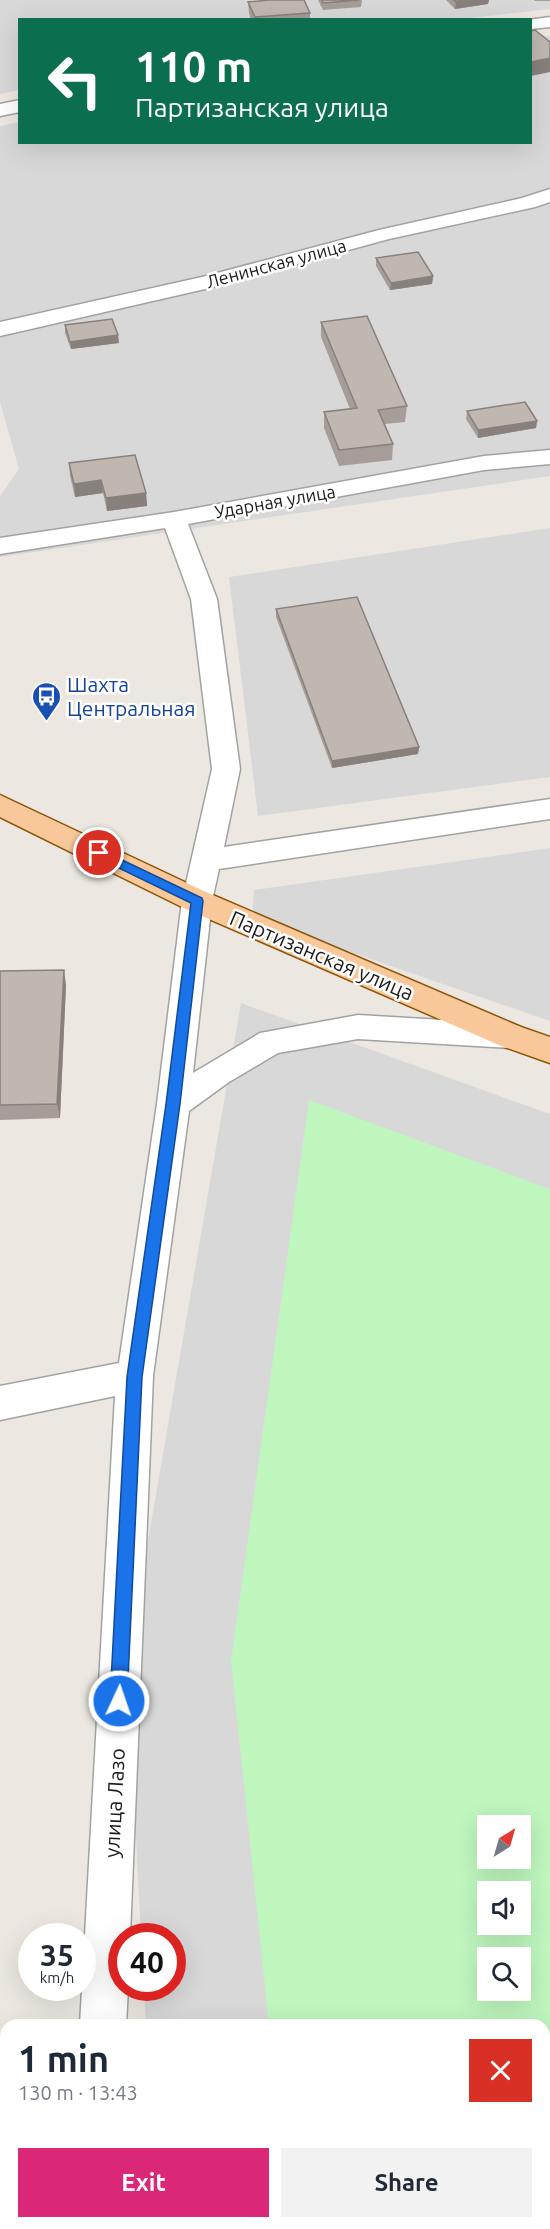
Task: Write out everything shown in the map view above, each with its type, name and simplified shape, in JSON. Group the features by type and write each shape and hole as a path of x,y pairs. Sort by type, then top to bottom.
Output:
{"main road":[{"name":"Партизанская улица","path":"0,805 197,901 510,1036 550,1050"}],"street":[{"path":"532,24 550,22"},
{"path":"0,110 18,106"},
{"name":"Ленинская улица","path":"0,329 205,282 386,234 528,203 550,195"},
{"name":"Ударная улица","path":"0,546 174,519 484,464 550,457"},
{"name":"улица Лазо","path":"103,2019 135,1377 173,1104 197,901 226,770 204,599 174,519"},
{"path":"205,860 550,809"},
{"path":"173,1104 218,1073 271,1042 358,1027 510,1036"},
{"path":"0,1403 135,1377"}],"shaded area":[{"path":"0,0 550,0 550,9 470,18 18,18 18,90 0,94"},
{"path":"550,36 550,476 0,557 0,496 19,469 0,402 0,126 18,122 18,144 532,144 532,38"},
{"path":"550,528 550,777 258,816 229,577"},
{"path":"550,848 550,1021 252,918 254,890"},
{"path":"241,1003 550,1114 550,2019 146,2019 145,2001 186,2001 186,1923 140,1923 127,1662"}],"green space":[{"path":"309,1100 550,1189 550,2019 268,2019 231,1661"}],"building":[{"path":"304,0 310,13 255,17 248,2"},
{"path":"322,0 359,0 323,3"},
{"path":"535,30 550,42 550,58 532,62 532,31"},
{"path":"418,252 433,276 391,283 376,258"},
{"path":"367,316 407,406 378,410 393,444 339,450 324,412 357,408 321,322"},
{"path":"112,319 118,335 70,342 65,325"},
{"path":"525,402 537,421 478,430 467,411"},
{"path":"135,455 146,493 106,498 101,480 74,484 69,463"},
{"path":"357,597 419,747 332,761 276,609"},
{"path":"64,970 57,1104 0,1105 0,971"}],"place":[{"name":"Шахта Центральная","path":"46,722"}],"route":[{"path":"99,853 197,901 173,1104 135,1377 119,1701"}]}
